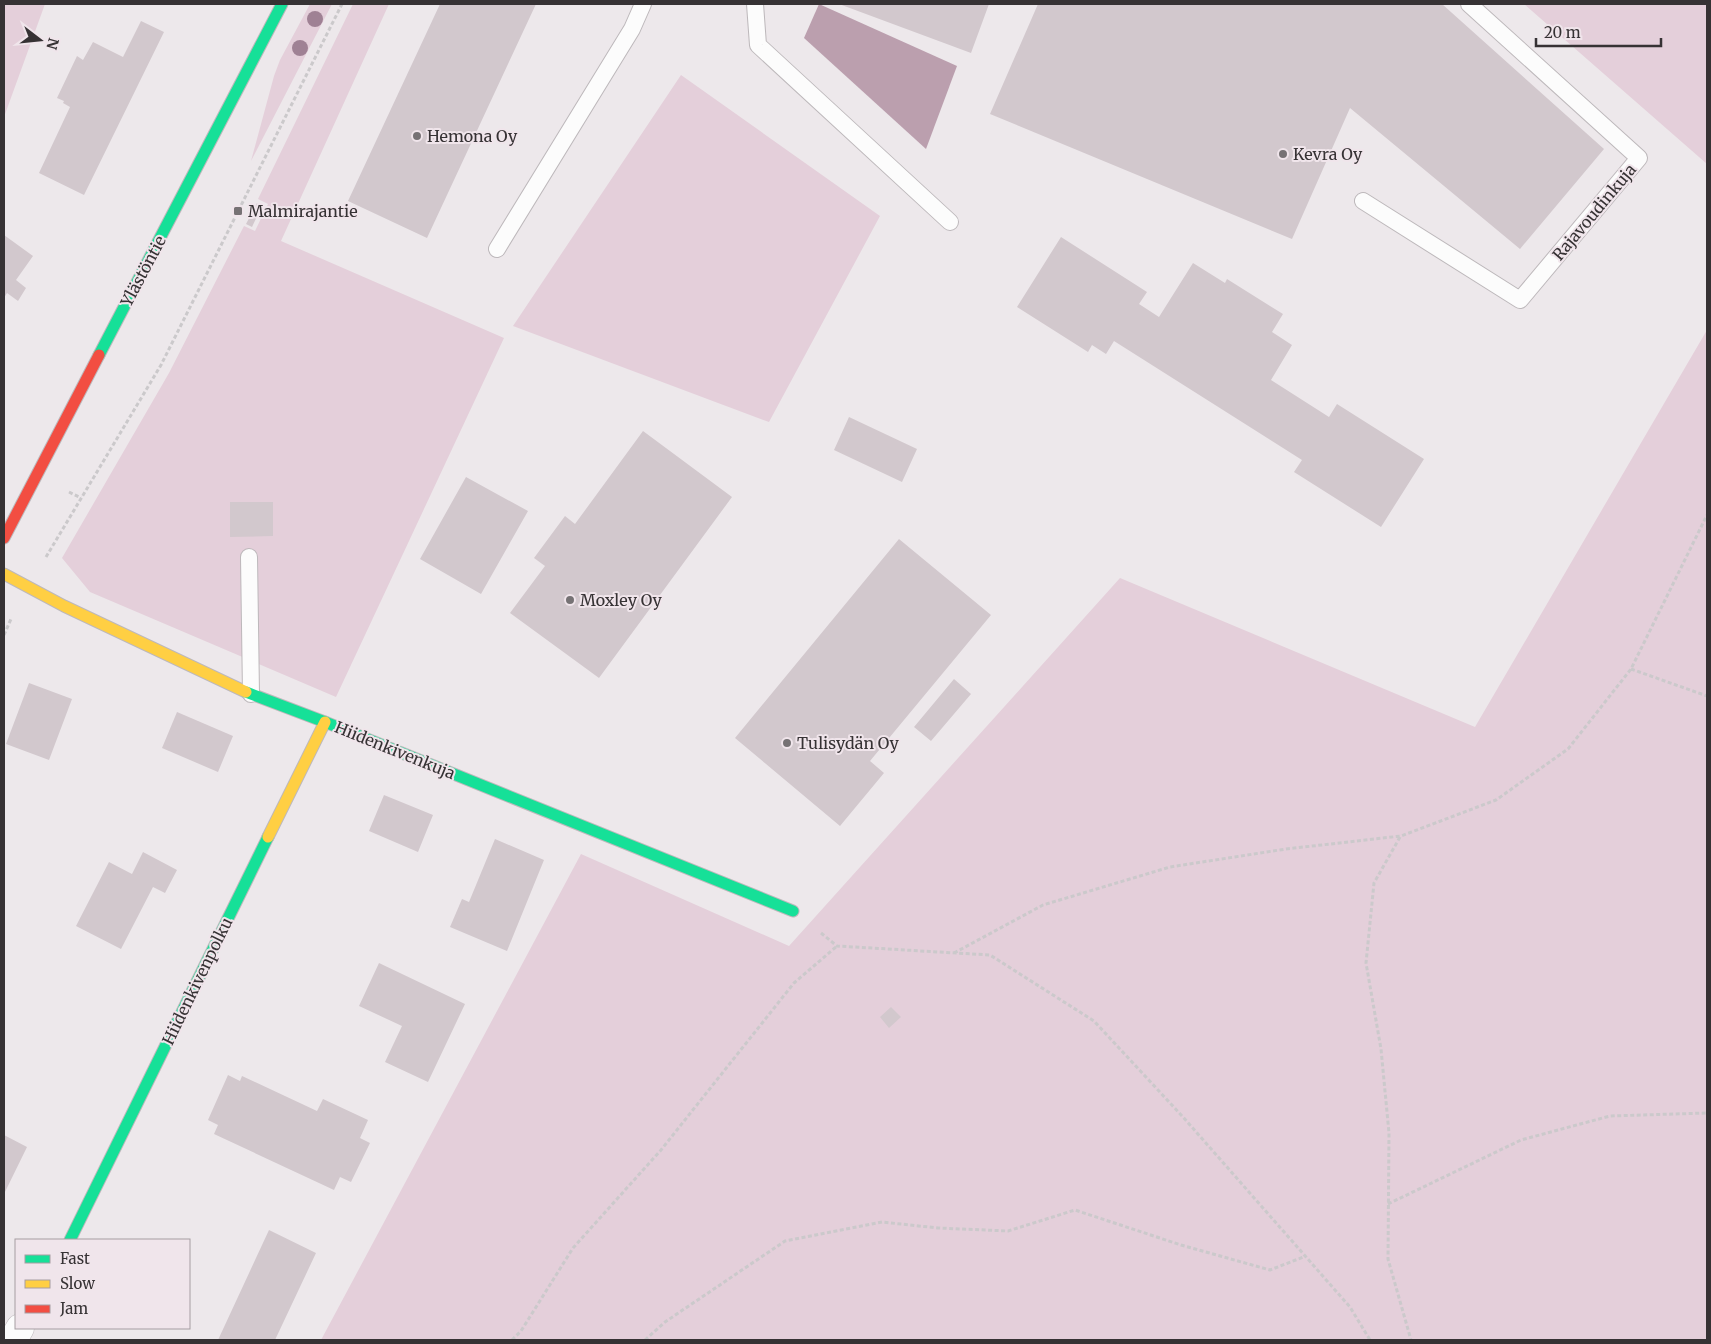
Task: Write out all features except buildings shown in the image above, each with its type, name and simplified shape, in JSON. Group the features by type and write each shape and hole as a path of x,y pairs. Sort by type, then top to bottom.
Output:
{"street":[{"name":"Ylästöntie","path":"4,538 282,4"},
{"name":"Hiidenkivenkuja","path":"4,574 251,694 325,722 792,911"},
{"name":"Hiidenkivenpolku","path":"70,1239 325,722"},
{"path":"13,1340 19,1329"}],"lane":[{"path":"497,249 632,29 643,4"},
{"path":"754,4 758,45 950,222"},
{"name":"Rajavoudinkuja","path":"1363,201 1520,300 1639,158 1469,4"},
{"path":"249,557 251,694"}],"path":[{"path":"4,634 28,587 161,365 342,4"},
{"path":"954,954 1043,905 1170,867 1286,849 1401,836 1496,800 1568,749 1630,669 1707,516"},
{"path":"1630,669 1707,696"},
{"path":"1401,836 1374,883 1366,963 1381,1049 1389,1134 1388,1259 1410,1340"},
{"path":"792,911 837,946 990,955 1094,1021 1183,1117 1306,1256 1350,1307 1370,1340"},
{"path":"512,1340 521,1331 573,1248 661,1150 794,983 837,946"},
{"path":"1388,1204 1521,1140 1610,1116 1707,1113"},
{"path":"645,1340 665,1322 785,1241 882,1222 938,1228 1008,1231 1075,1210 1181,1245 1270,1270 1306,1256"}],"shaded area":[{"path":"4,4 45,4 4,117"},
{"path":"310,4 332,4 251,161 280,60"},
{"path":"353,4 389,4 281,241 504,338 336,697 90,592 62,558 169,373 244,226 255,231 268,204 258,199"},
{"path":"819,4 957,66 926,149 804,38"},
{"path":"1524,4 1707,4 1707,164"},
{"path":"681,75 880,216 769,422 513,326"},
{"path":"1707,330 1707,1340 321,1340 581,854 789,946 1120,578 1475,727"}],"traffic: fast":[{"path":"99,355 282,4"},
{"path":"246,692 325,722 793,911"},
{"path":"70,1239 268,837"}],"traffic: slow":[{"path":"4,574 64,606 246,692"},
{"path":"268,837 325,722"}],"traffic: jam":[{"path":"4,538 99,355"}],"place":[{"name":"Hemona Oy","path":"417,136"},
{"name":"Kevra Oy","path":"1283,154"},
{"name":"Malmirajantie","path":"238,211"},
{"name":"Moxley Oy","path":"570,600"},
{"name":"Tulisydän Oy","path":"787,743"}]}
